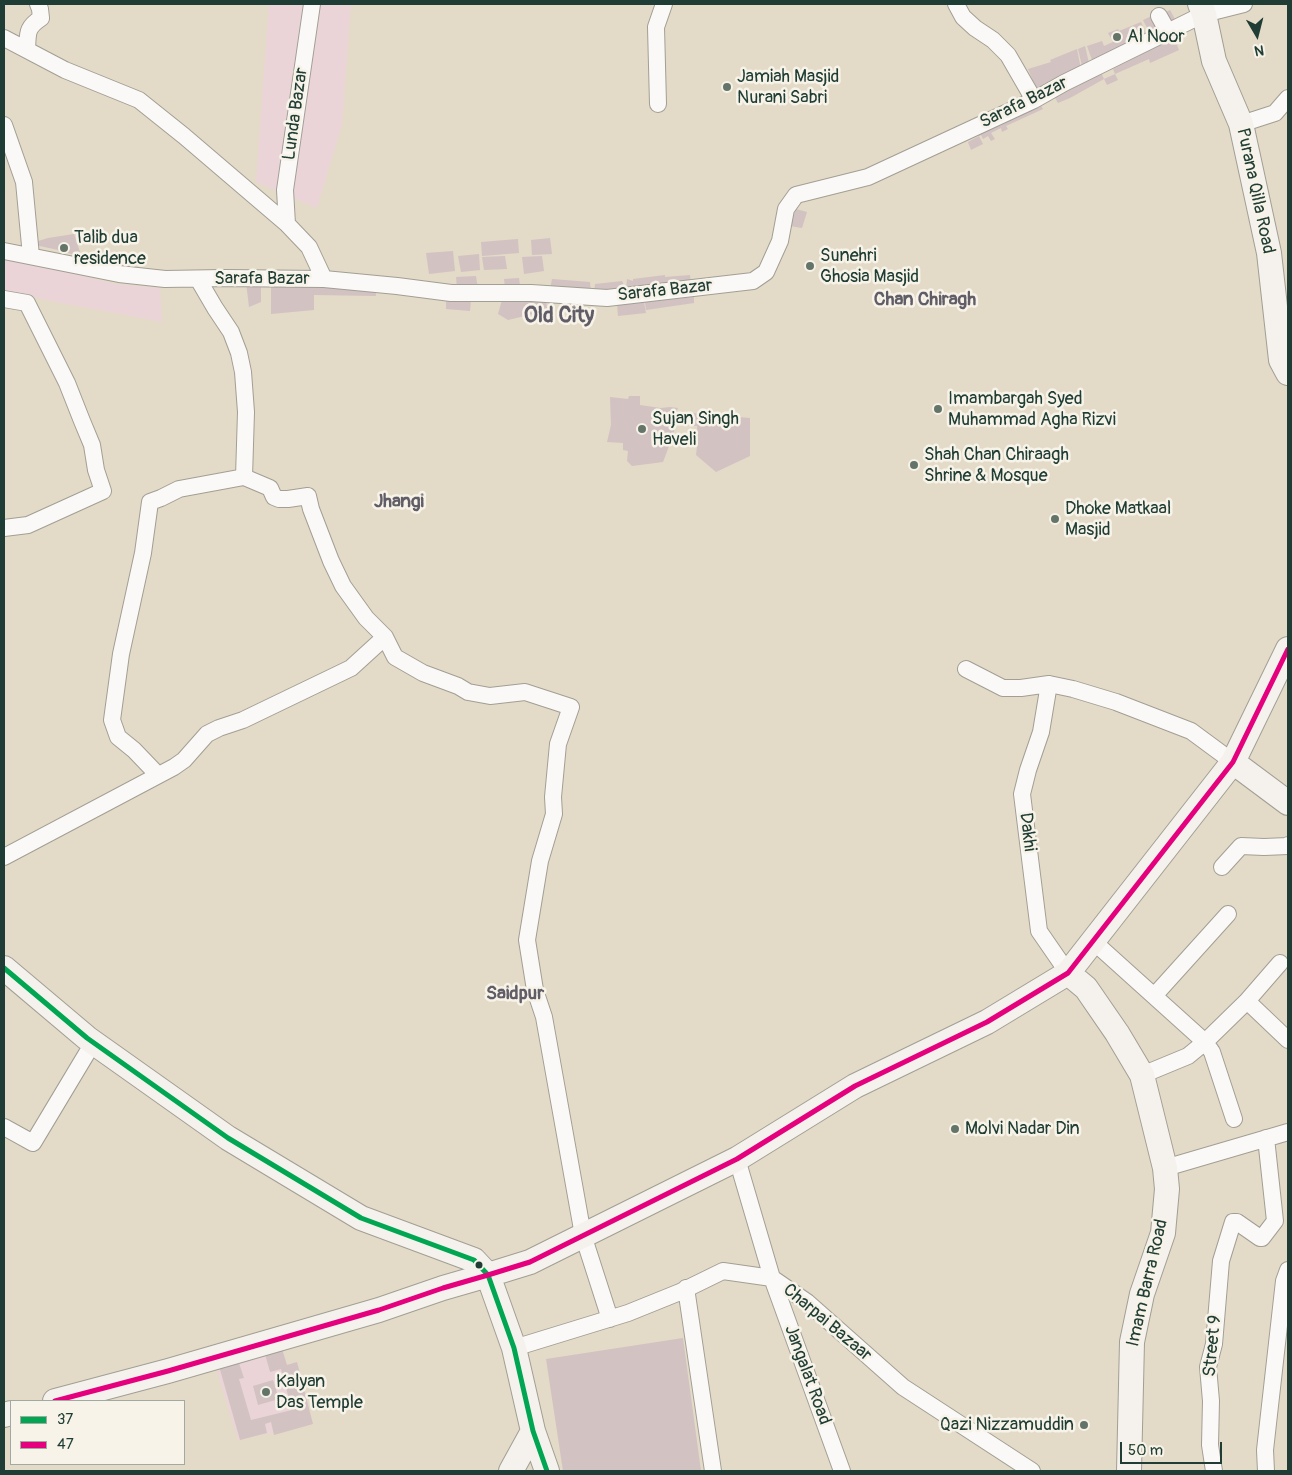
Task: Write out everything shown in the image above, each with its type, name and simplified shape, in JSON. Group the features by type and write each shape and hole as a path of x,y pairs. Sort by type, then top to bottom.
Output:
{"street":[{"path":"27,50 29,31 32,24 41,18 38,4"},
{"name":"Lunda Bazar","path":"287,224 285,190 312,4"},
{"path":"658,104 656,27 664,4"},
{"path":"956,4 963,17 993,40 1008,55 1034,100"},
{"name":"Sarafa Bazar","path":"4,251 119,274 166,279 324,279 451,293 531,293 607,298 753,281 766,272 780,241 786,209 796,195 868,177 1034,100 1168,32 1202,9 1244,4"},
{"name":"Purana Qilla Road","path":"1202,9 1214,61 1241,124 1269,253 1281,360 1288,372"},
{"path":"1159,16 1168,32"},
{"path":"4,38 65,70 139,100 287,224 309,247 324,279"},
{"path":"1241,124 1276,113 1288,98"},
{"path":"4,125 24,182 31,256"},
{"path":"198,278 214,308 231,332 239,352 243,372 246,412 244,477"},
{"path":"4,299 27,303 43,333 92,445 96,470 103,492 28,525 4,528"},
{"path":"158,775 134,750 118,737 112,720 121,654 143,553 150,502 179,489 244,477 270,488 274,497 279,499 308,496 327,553 343,586 366,618 385,637 395,657 423,673 458,686 468,692 490,696 525,692 571,707 558,744 553,797 554,814 540,862 527,940 535,990 544,1017 583,1235 610,1318"},
{"path":"4,857 174,767 182,762 207,734 243,720 351,668 385,637"},
{"path":"59,1400 168,1371 370,1312 530,1262 737,1159 855,1086 987,1022 1068,973 1233,762 1288,649"},
{"path":"966,669 1002,688 1021,688 1049,684 1116,702 1191,731 1288,803"},
{"name":"Dakhi","path":"1049,684 1041,732 1022,794 1039,931 1068,973"},
{"path":"1222,868 1241,846 1288,845"},
{"path":"1154,996 1228,914"},
{"path":"1094,942 1205,1042 1212,1052 1234,1120"},
{"path":"1142,1075 1188,1056 1247,1001 1280,963"},
{"path":"4,968 94,1043 156,1089 228,1138 361,1218 474,1260 488,1275 514,1348 533,1431 547,1471"},
{"name":"Imam Barra Road","path":"1068,973 1086,988 1117,1033 1142,1075 1165,1168 1167,1189 1163,1233 1142,1294 1132,1342 1129,1471"},
{"path":"1247,1001 1288,1040"},
{"path":"4,1127 33,1143 94,1043"},
{"path":"1165,1168 1288,1132"},
{"name":"Street 9","path":"1214,1471 1210,1445 1211,1400 1208,1367 1214,1344 1221,1261 1233,1222 1237,1222 1262,1238 1275,1221 1266,1138"},
{"name":"Jangalat Road","path":"737,1159 772,1278 842,1471"},
{"path":"1266,1471 1265,1450 1284,1281 1288,1270"},
{"name":"Charpai Bazaar","path":"514,1348 628,1313 724,1271 772,1278 807,1302 903,1387 1032,1471"},
{"path":"683,1290 706,1471"},
{"path":"683,1290 713,1471"},
{"path":"511,1471 533,1431"}],"shaded area":[{"path":"269,4 351,4 342,124 317,208 256,182"},
{"path":"4,256 115,284 160,288 162,322 4,291"},
{"path":"280,1339 287,1364 297,1362 313,1424 238,1440 213,1358"}],"building":[{"path":"1170,10 1177,23 1168,28 1160,15"},
{"path":"1156,14 1164,31 1152,37 1143,20"},
{"path":"1141,22 1147,35 1092,60 1087,46 1102,41 1104,46 1113,42 1108,33 1118,29 1119,31"},
{"path":"1174,38 1179,50 1150,63 1149,59 1115,74 1113,69"},
{"path":"1085,46 1089,63 1082,66 1078,49"},
{"path":"1077,49 1081,69 1038,92 1025,84 1033,81 1028,69 1051,62 1050,60"},
{"path":"1101,72 1104,79 1058,103 1054,96"},
{"path":"1115,74 1118,80 1107,85 1104,79"},
{"path":"1039,102 1043,109 1006,126 1008,129 1002,132 1001,128 991,133 995,139 991,141 988,136 983,139 981,135 979,136 978,134 998,123 1000,126 1005,123 1002,119"},
{"path":"979,136 983,144 971,150 968,142"},
{"path":"796,209 807,212 802,228 790,226"},
{"name":"Talib dua residence","path":"74,234 82,258 63,251 35,245 35,242 48,238"},
{"path":"550,238 552,254 532,255 531,240"},
{"path":"518,239 519,253 482,256 481,242"},
{"path":"453,251 455,271 429,274 426,253"},
{"path":"479,254 480,270 461,272 458,256"},
{"path":"505,256 507,269 484,270 482,257"},
{"path":"542,256 544,271 524,274 522,257"},
{"path":"665,275 665,277 690,275 691,284 626,289 627,279 633,281 633,279"},
{"path":"476,276 478,289 457,288 456,277"},
{"path":"519,278 520,286 505,287 504,279"},
{"path":"552,279 590,282 591,292 550,289"},
{"path":"622,281 626,289 594,293 595,284"},
{"path":"246,282 261,285 261,302 249,307"},
{"path":"375,285 376,296 314,295 314,310 271,314 271,286"},
{"path":"504,293 545,296 548,314 533,314 508,320 498,314"},
{"path":"446,297 471,299 470,311 446,309"},
{"path":"694,297 694,303 646,310 645,302"},
{"path":"644,302 646,313 618,316 617,304"},
{"name":"Sujan Singh Haveli","path":"629,396 640,396 640,405 678,408 675,415 674,433 663,462 632,466 627,461 628,451 623,450 623,443 607,442 611,425 610,397 628,399"},
{"path":"692,413 750,418 750,456 716,472 696,455 697,426 690,426"},
{"path":"683,1338 701,1471 563,1471 546,1359"},
{"path":"282,1349 287,1365 297,1362 313,1424 274,1435 271,1422 265,1424 267,1433 240,1440 219,1366 238,1360 244,1378 239,1379 251,1420 292,1410 281,1369 270,1372 265,1354"},
{"name":"Kalyan Das Temple","path":"273,1380 279,1399 258,1405 253,1386"}],"transit line":[{"name":"47","path":"59,1400 168,1371 379,1310 443,1288 530,1262 737,1159 855,1086 987,1022 1068,973 1233,762 1288,649"},
{"name":"37","path":"4,968 87,1038 228,1138 361,1218 474,1260 488,1275 514,1348 533,1431 547,1471"}],"place":[{"name":"Al Noor","path":"1117,37"},
{"name":"Jamiah Masjid Nurani Sabri","path":"727,87"},
{"name":"Talib dua residence","path":"64,248"},
{"name":"Sunehri Ghosia Masjid","path":"810,266"},
{"name":"Imambargah Syed Muhammad Agha Rizvi","path":"938,409"},
{"name":"Sujan Singh Haveli","path":"642,429"},
{"name":"Shah Chan Chiraagh Shrine & Mosque","path":"914,465"},
{"name":"Dhoke Matkaal Masjid","path":"1055,519"},
{"name":"Molvi Nadar Din","path":"955,1129"},
{"name":"Kalyan Das Temple","path":"266,1392"},
{"name":"Qazi Nizzamuddin","path":"1084,1425"}],"district":[{"name":"Chan Chiragh","path":"925,300"},
{"name":"Old City","path":"559,316"},
{"name":"Jhangi","path":"399,502"},
{"name":"Saidpur","path":"515,994"}]}
